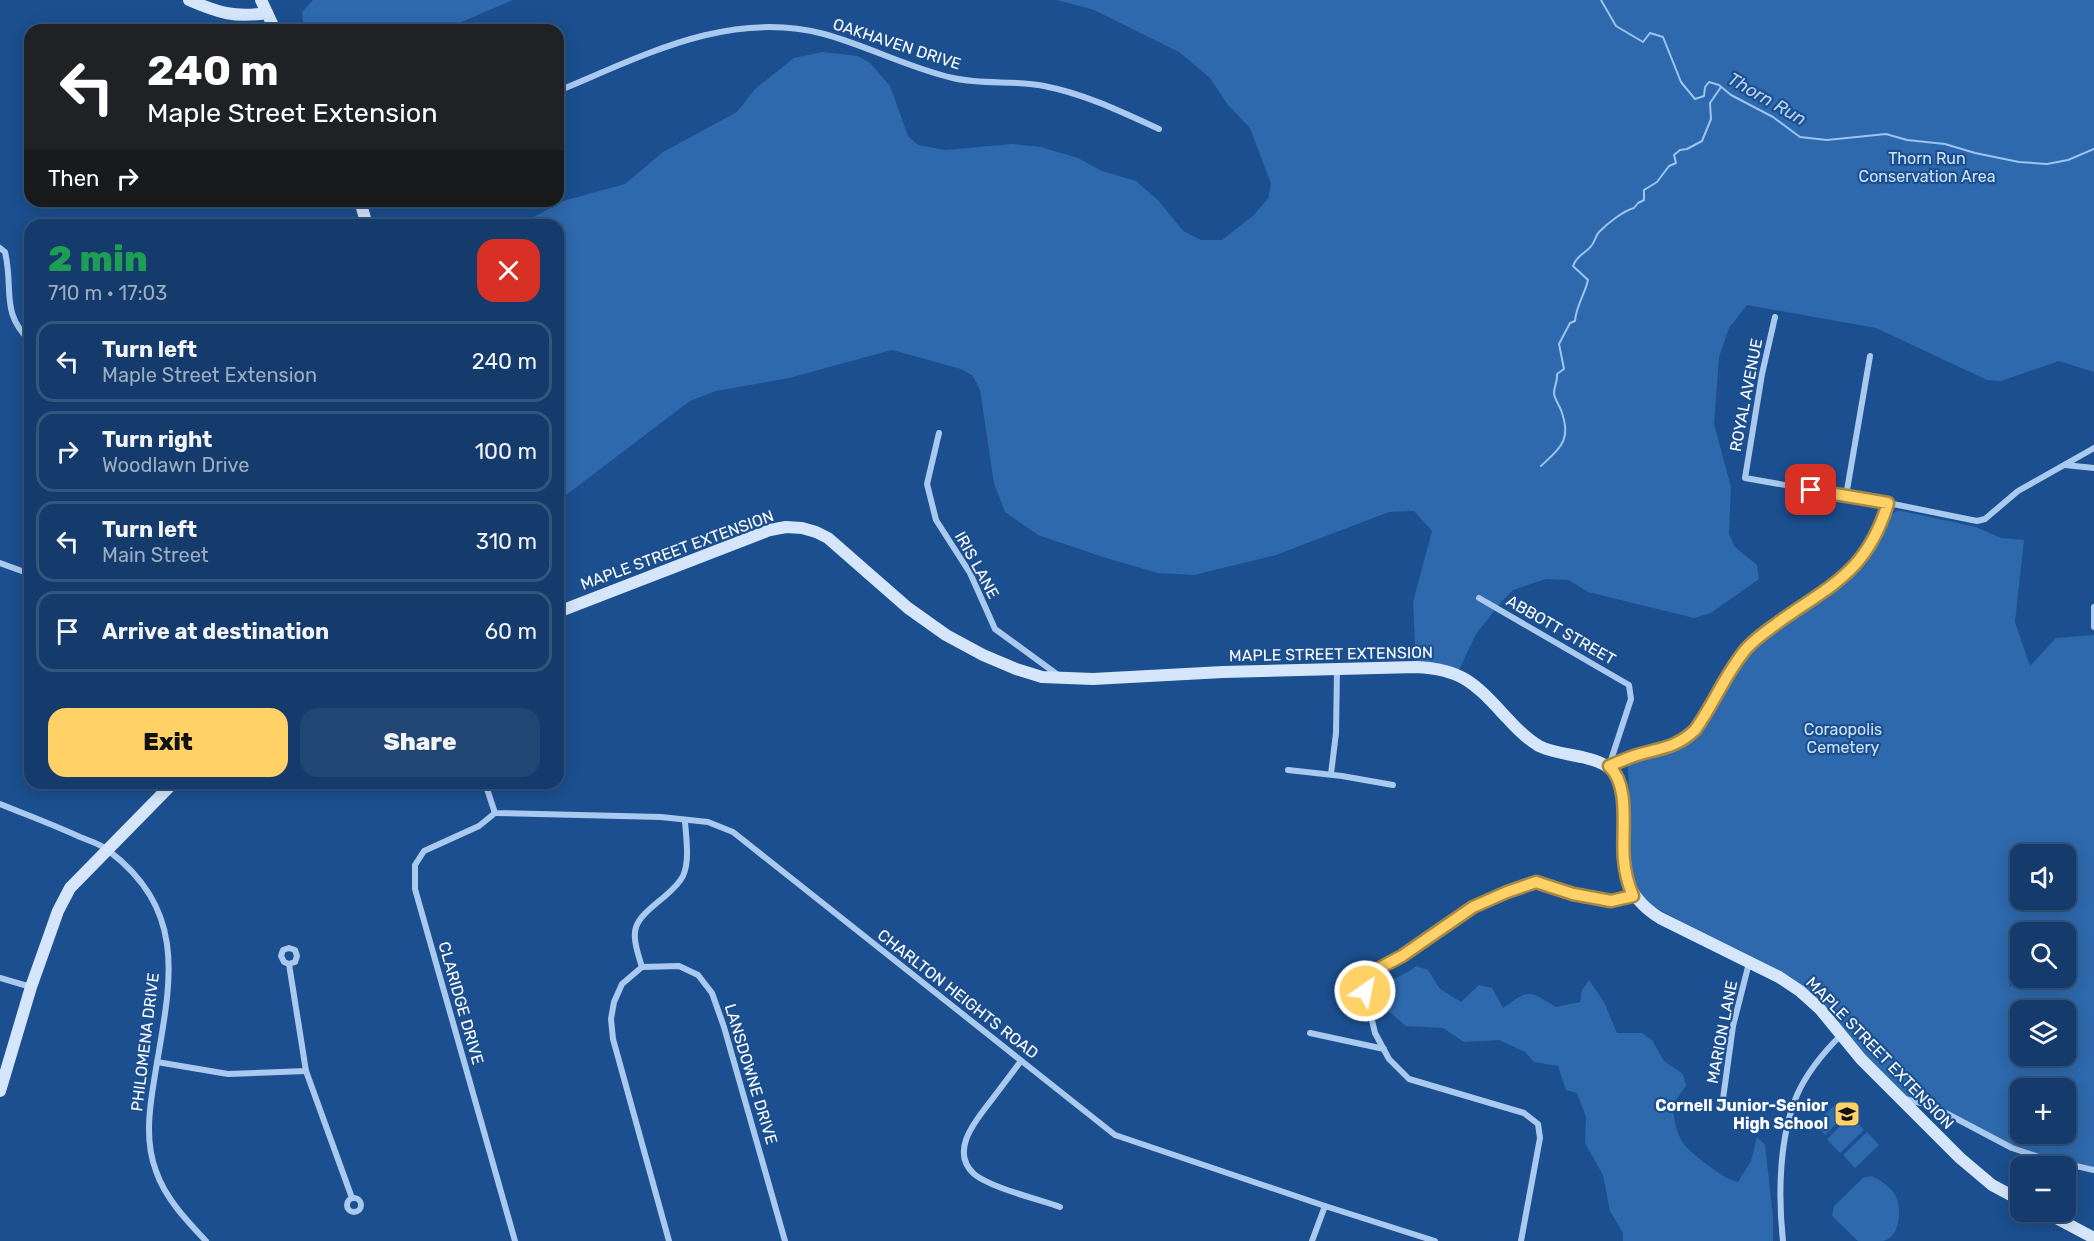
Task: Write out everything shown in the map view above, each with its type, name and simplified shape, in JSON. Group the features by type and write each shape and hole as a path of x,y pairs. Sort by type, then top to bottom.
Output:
{"street":[{"path":"189,0 230,15 245,16 267,13"},
{"path":"261,0 272,24"},
{"name":"OAKHAVEN DRIVE","path":"564,90 690,38 735,29 783,28 821,33 853,42 929,72 956,79 1043,86 1068,92 1095,100 1159,129"},
{"path":"0,248 5,252 7,260 6,304 9,320 24,336"},
{"name":"ROYAL AVENUE","path":"1775,317 1762,374 1745,478 1846,496"},
{"path":"1870,356 1846,496 1977,522 1985,519 2018,491 2094,448"},
{"name":"IRIS LANE","path":"939,433 927,484 936,520 970,573 995,628 1063,679"},
{"path":"2065,465 2094,468"},
{"path":"1521,1241 1540,1138 1538,1124 1524,1113 1409,1079 1389,1059 1375,1033 1365,991 1372,972 1402,956 1473,907 1536,882 1573,894 1611,901 1633,896 1623,859 1622,790 1617,775 1609,766 1630,757 1674,746 1695,730 1746,649 1769,629 1834,586 1859,561 1877,532 1888,503"},
{"name":"MAPLE STREET EXTENSION","path":"564,610 770,530 786,527 802,528 816,532 837,545 908,608 959,643 1029,674 1063,679 1416,667 1446,670 1476,686 1522,733 1538,745 1565,755 1594,760 1609,766"},
{"path":"0,563 24,572"},
{"name":"ABBOTT STREET","path":"1479,598 1629,685 1631,699 1609,766"},
{"path":"2094,607 2094,627"},
{"path":"1331,774 1336,733 1337,671"},
{"path":"1288,770 1331,774 1393,785"},
{"path":"0,1090 31,987 58,911 70,888 167,789"},
{"path":"487,789 495,813"},
{"name":"PHILOMENA DRIVE","path":"0,804 107,849 132,871 151,895 165,925 169,980 150,1103 148,1136 155,1171 166,1193 191,1226 206,1241"},
{"name":"CHARLTON HEIGHTS ROAD","path":"495,813 661,817 708,822 733,832 1115,1135 1435,1241"},
{"name":"CLARIDGE DRIVE","path":"495,813 479,826 424,851 415,865 415,889 514,1241"},
{"path":"669,1241 613,1040 611,1019 614,1002 622,984 642,967 634,942 635,926 644,914 672,890 684,875 685,820"},
{"name":"MAPLE STREET EXTENSION","path":"1633,896 1644,908 1660,918 1779,977 1800,991 1820,1009 1861,1059 1981,1177 2010,1194"},
{"name":"MARION LANE","path":"1722,1106 1733,1026 1749,963"},
{"path":"289,964 306,1071 352,1198"},
{"name":"LANSDOWNE DRIVE","path":"642,967 679,966 698,975 712,993 724,1027 785,1241"},
{"path":"0,978 31,987"},
{"path":"1310,1033 1384,1049"},
{"path":"1784,1241 1782,1169 1791,1111 1797,1094 1817,1062 1841,1035"},
{"path":"1021,1061 969,1129 964,1147 965,1161 974,1173 987,1182 1060,1207"},
{"path":"157,1062 228,1074 306,1071"},
{"path":"1900,1098 1929,1105 1996,1141 2020,1151 2094,1170"},
{"path":"1312,1241 1325,1206"},
{"path":"2064,1222 2094,1238"}],"green space":[{"path":"313,0 513,0 457,24 303,24 302,12"},
{"name":"Thorn Run Conservation Area","path":"1057,0 2094,0 2094,372 2059,361 2001,381 1987,380 1876,328 1747,305 1729,328 1719,357 1714,424 1731,487 1729,534 1735,547 1757,565 1759,579 1711,613 1694,618 1588,592 1569,580 1546,579 1513,590 1502,601 1476,634 1457,674 1416,667 1413,602 1432,531 1414,511 1389,512 1276,555 1194,575 1158,573 1103,557 1038,535 1005,512 994,483 980,390 973,376 961,369 892,350 789,378 716,391 690,401 564,496 564,219 527,219 552,207 564,207 564,201 625,184 663,152 737,112 755,89 794,58 822,52 858,56 870,63 890,86 908,136 918,145 945,150 1012,144 1041,147 1078,158 1102,171 1136,181 1159,201 1183,231 1201,240 1222,240 1254,215 1268,198 1271,184 1250,128 1228,105 1210,78 1179,52 1094,10"},
{"name":"Coraopolis Cemetery","path":"1896,511 1902,511 1976,527 2001,538 2024,540 2015,622 2030,666 2056,638 2094,635 2094,1170 2076,1166 2076,1156 2029,1154 1940,1110 1900,1098 1820,1009 1710,937 1649,904 1638,891 1631,866 1628,765 1643,757 1685,746 1692,741 1709,721 1735,674 1750,653 1774,631 1828,596 1853,576 1874,549 1888,520"},
{"path":"1416,966 1428,970 1440,989 1461,1002 1479,985 1492,988 1503,1008 1519,997 1529,994 1540,997 1556,1007 1580,1002 1582,990 1589,980 1604,1002 1617,1033 1642,1033 1652,1040 1664,1061 1683,1074 1686,1086 1672,1105 1679,1134 1692,1153 1723,1176 1738,1182 1751,1161 1757,1137 1765,1145 1773,1216 1773,1241 1623,1241 1623,1233 1610,1211 1603,1175 1585,1143 1586,1117 1577,1093 1566,1090 1558,1066 1534,1062 1525,1052 1499,1040 1464,1042 1443,1028 1406,1026 1387,1010 1382,998 1384,986"},
{"path":"1837,1103 1847,1113 1825,1135 1815,1124"},
{"path":"1851,1116 1864,1130 1840,1153 1827,1139"},
{"path":"1867,1132 1879,1145 1855,1168 1843,1155"},
{"path":"1872,1176 1888,1186 1895,1195 1899,1207 1897,1228 1889,1238 1883,1241 1858,1241 1832,1216 1834,1206 1863,1178"}],"waterway":[{"name":"Thorn Run","path":"1601,0 1616,26 1643,42 1650,33 1663,37 1681,82 1695,99 1704,96 1705,87 1709,82 1719,85 1731,95 1773,117 1800,137 1827,140 1886,134 1907,140 1945,144 2019,162 2047,164 2068,160 2094,149"},
{"path":"1541,466 1559,448 1565,436 1564,420 1554,393 1557,374 1564,369 1559,344 1570,323 1575,321 1588,280 1573,266 1590,248 1598,233 1644,200 1644,190 1657,182 1669,166 1676,163 1674,155 1702,141 1711,119 1710,103 1721,87"}],"place":[{"name":"Cornell Junior-Senior High School","path":"1847,1114"}],"route":[{"path":"1365,991 1372,972 1402,956 1473,907 1507,892 1536,882 1573,894 1611,901 1633,896 1623,859 1622,790 1617,775 1609,766 1630,757 1674,746 1684,740 1705,717 1746,649 1769,629 1834,586 1848,574 1869,547 1884,518 1888,503 1811,490"}]}
